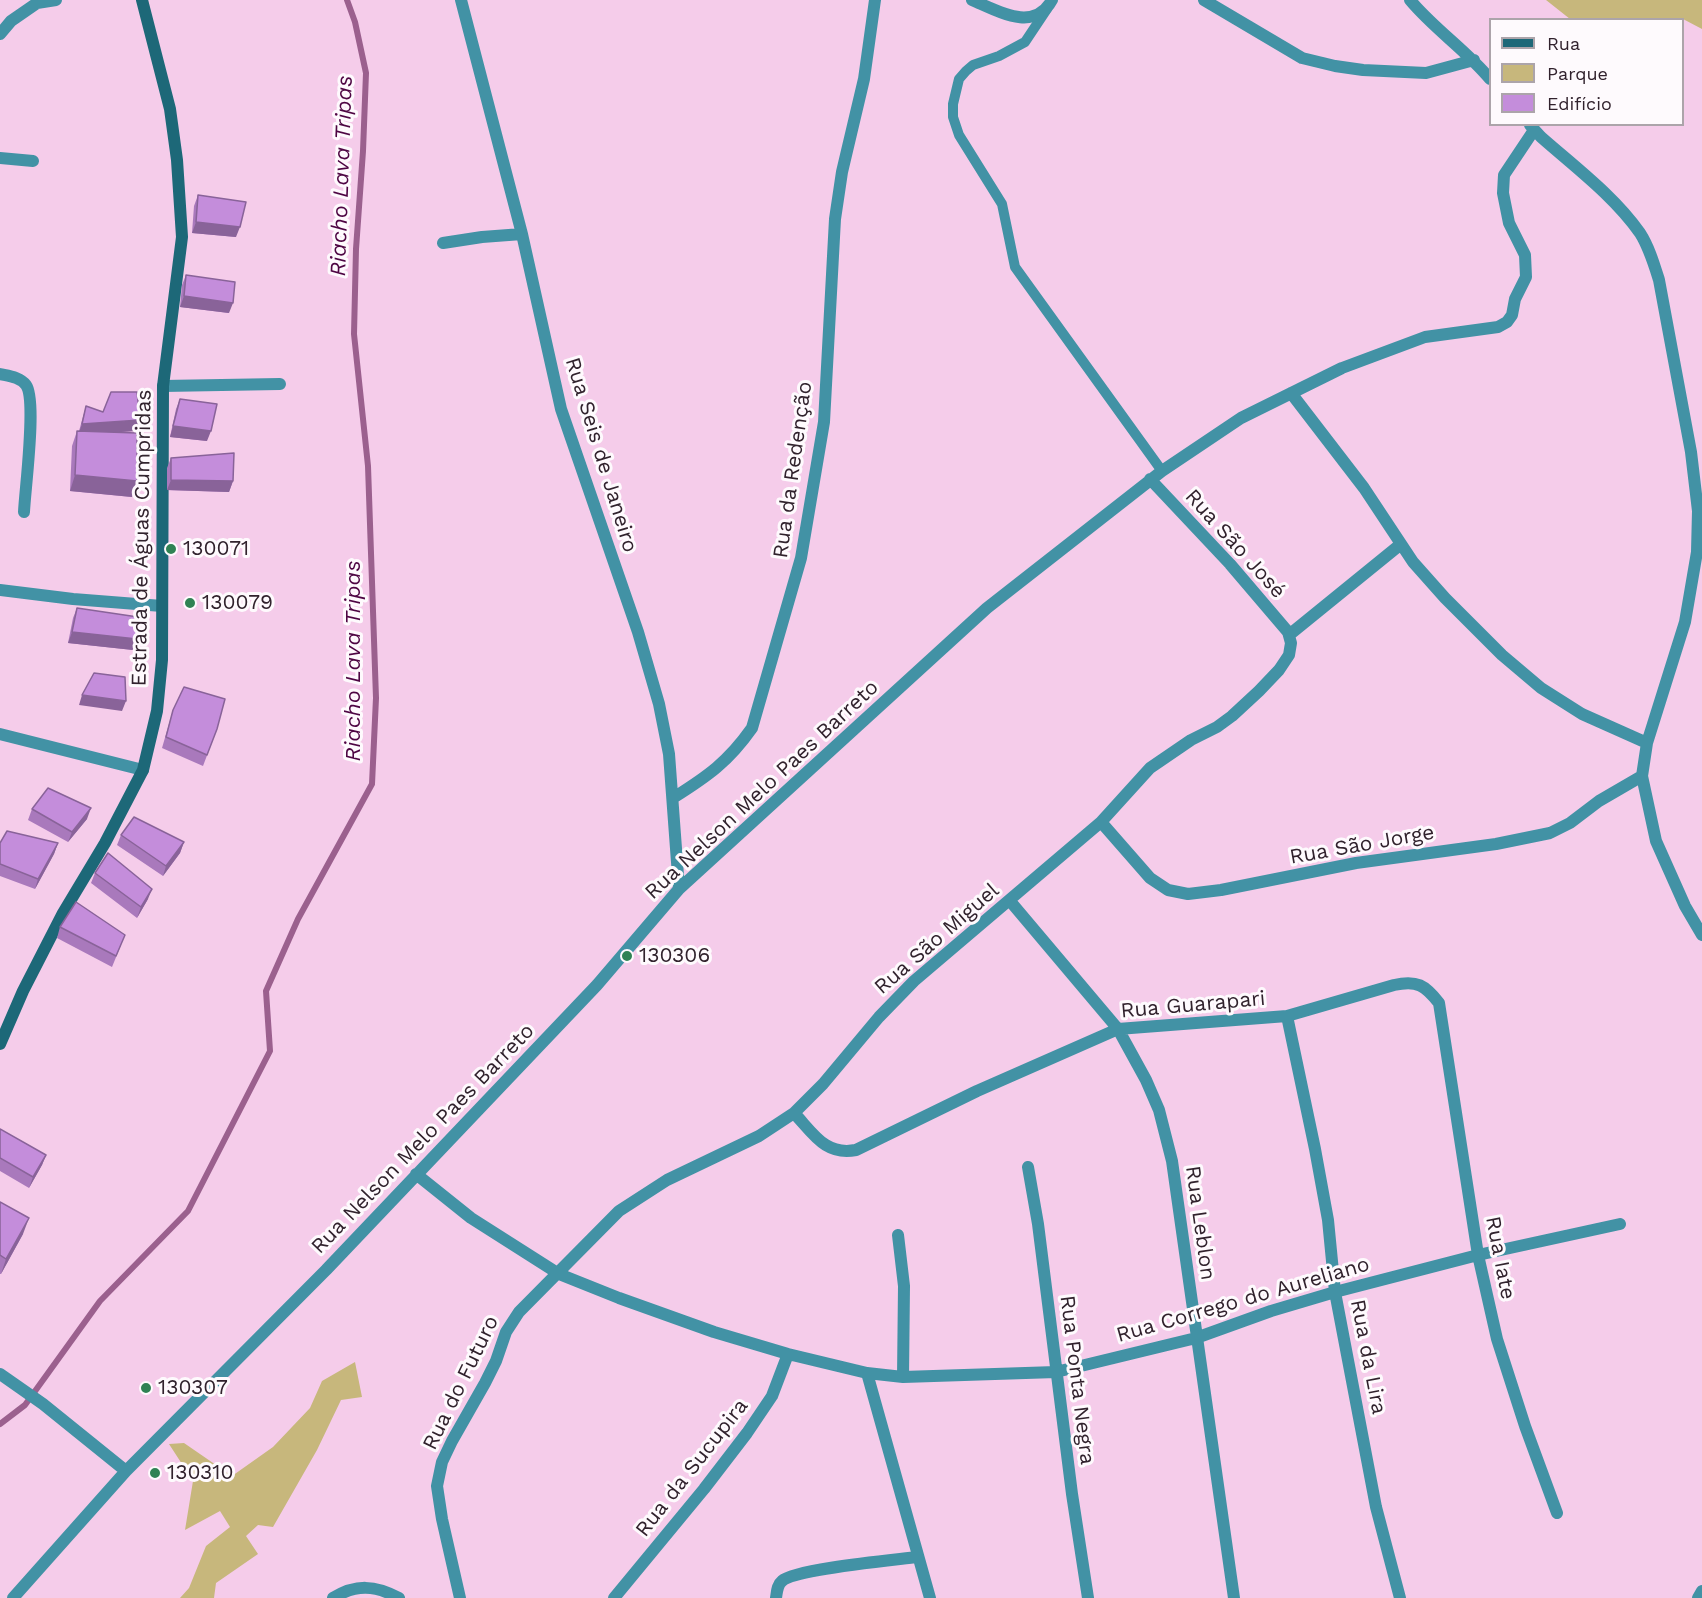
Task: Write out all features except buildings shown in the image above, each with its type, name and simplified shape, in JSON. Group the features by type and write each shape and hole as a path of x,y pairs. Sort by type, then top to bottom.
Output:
{"main road":[{"name":"Estrada de Águas Cumpridas","path":"1,1040 63,913 105,843 143,770 160,689 163,386 182,237 180,196 170,109 142,0"}],"street":[{"path":"0,34 11,21 37,3 56,0"},
{"name":"Rua Seis de Janeiro","path":"461,0 522,234 561,409 638,632 659,704 669,754 679,889"},
{"name":"Rua da Redenção","path":"673,798 716,770 738,749 752,728 801,558 824,422 835,219 842,172 864,79 874,0"},
{"path":"972,0 1004,14 1026,19 1039,15 1050,3"},
{"path":"1204,0 1302,58 1335,66 1363,70 1426,73 1474,60"},
{"path":"1410,0 1424,17 1489,76"},
{"path":"1532,127 1617,206 1640,234 1659,280 1699,498 1697,552 1685,622 1647,743 1642,776 1656,841 1685,906 1702,935"},
{"name":"Rua Nelson Melo Paes Barreto","path":"13,1598 126,1472 318,1278 597,985 679,889 987,608 1150,479 1241,418 1342,368 1425,337 1498,327 1507,322 1512,315 1515,299 1526,277 1525,255 1509,223 1503,193 1504,176 1532,127"},
{"path":"0,158 33,162"},
{"path":"443,243 522,234"},
{"path":"0,374 22,380 30,396 31,414 24,512"},
{"path":"163,386 280,384"},
{"path":"1291,393 1364,488 1413,562 1502,655 1541,688 1582,714 1647,743"},
{"name":"Rua São José","path":"1150,479 1230,564 1289,635"},
{"path":"1289,635 1401,544"},
{"path":"0,590 162,606"},
{"name":"Rua São Miguel","path":"559,1274 619,1211 667,1180 759,1136 794,1113 823,1084 879,1017 914,981 1101,822 1150,768 1163,757 1217,727 1258,691 1279,670 1289,655 1291,643 1289,635"},
{"path":"0,734 143,770"},
{"name":"Rua São Jorge","path":"1101,822 1150,878 1168,890 1188,894 1221,890 1356,863 1496,844 1550,833 1570,823 1599,801 1642,776"},
{"name":"Rua Leblon","path":"1010,901 1118,1029 1146,1080 1159,1110 1172,1161 1233,1598"},
{"name":"Rua Guarapari","path":"794,1113 823,1143 835,1151 844,1152 889,1136 977,1091 1118,1029 1287,1016 1408,982 1420,984 1439,1003"},
{"name":"Rua Iate","path":"1439,1003 1478,1255 1497,1339 1525,1426 1557,1513"},
{"name":"Rua da Lira","path":"1287,1016 1328,1220 1335,1292 1376,1506 1400,1598"},
{"name":"Rua Ponta Negra","path":"1028,1167 1038,1224 1088,1598"},
{"name":"Rua Corrego do Aureliano","path":"416,1174 471,1218 559,1274 714,1332 788,1354 867,1373 903,1377 1056,1372 1196,1338 1271,1311 1335,1292 1478,1255 1620,1224"},
{"path":"898,1235 904,1286 903,1377"},
{"name":"Rua do Futuro","path":"460,1598 437,1486 442,1462 496,1361 506,1332 519,1312 559,1274"},
{"name":"Rua da Sucupira","path":"614,1598 747,1434 772,1396 788,1354"},
{"path":"867,1373 930,1598"},
{"path":"0,1374 43,1404 126,1472"},
{"path":"776,1598 781,1581 790,1577 818,1570 917,1557"},
{"path":"333,1598 345,1590 366,1587 399,1598"},
{"path":"1698,1598 1702,1591"}],"lane":[{"path":"1050,3 1025,42 999,56 973,65 959,79 953,104 953,117 959,135 1002,204 1015,267 1162,471"}],"green space":[{"path":"1546,0 1702,0 1702,29 1684,18 1569,18"},
{"path":"355,1362 362,1397 341,1400 317,1450 273,1527 258,1525 246,1536 258,1554 216,1583 214,1598 180,1598 189,1588 206,1546 230,1527 220,1511 185,1530 193,1481 169,1444 184,1443 232,1476 273,1447 310,1408 322,1381"}],"waterway":[{"name":"Riacho Lava Tripas","path":"0,1424 25,1405 100,1301 188,1211 270,1051 266,991 298,919 372,784 376,698 368,466 354,334 356,249 366,73 355,22 347,0"}],"place":[{"name":"130071","path":"171,549"},
{"name":"130079","path":"190,603"},
{"name":"130306","path":"627,956"},
{"name":"130307","path":"146,1388"},
{"name":"130310","path":"155,1473"}]}
